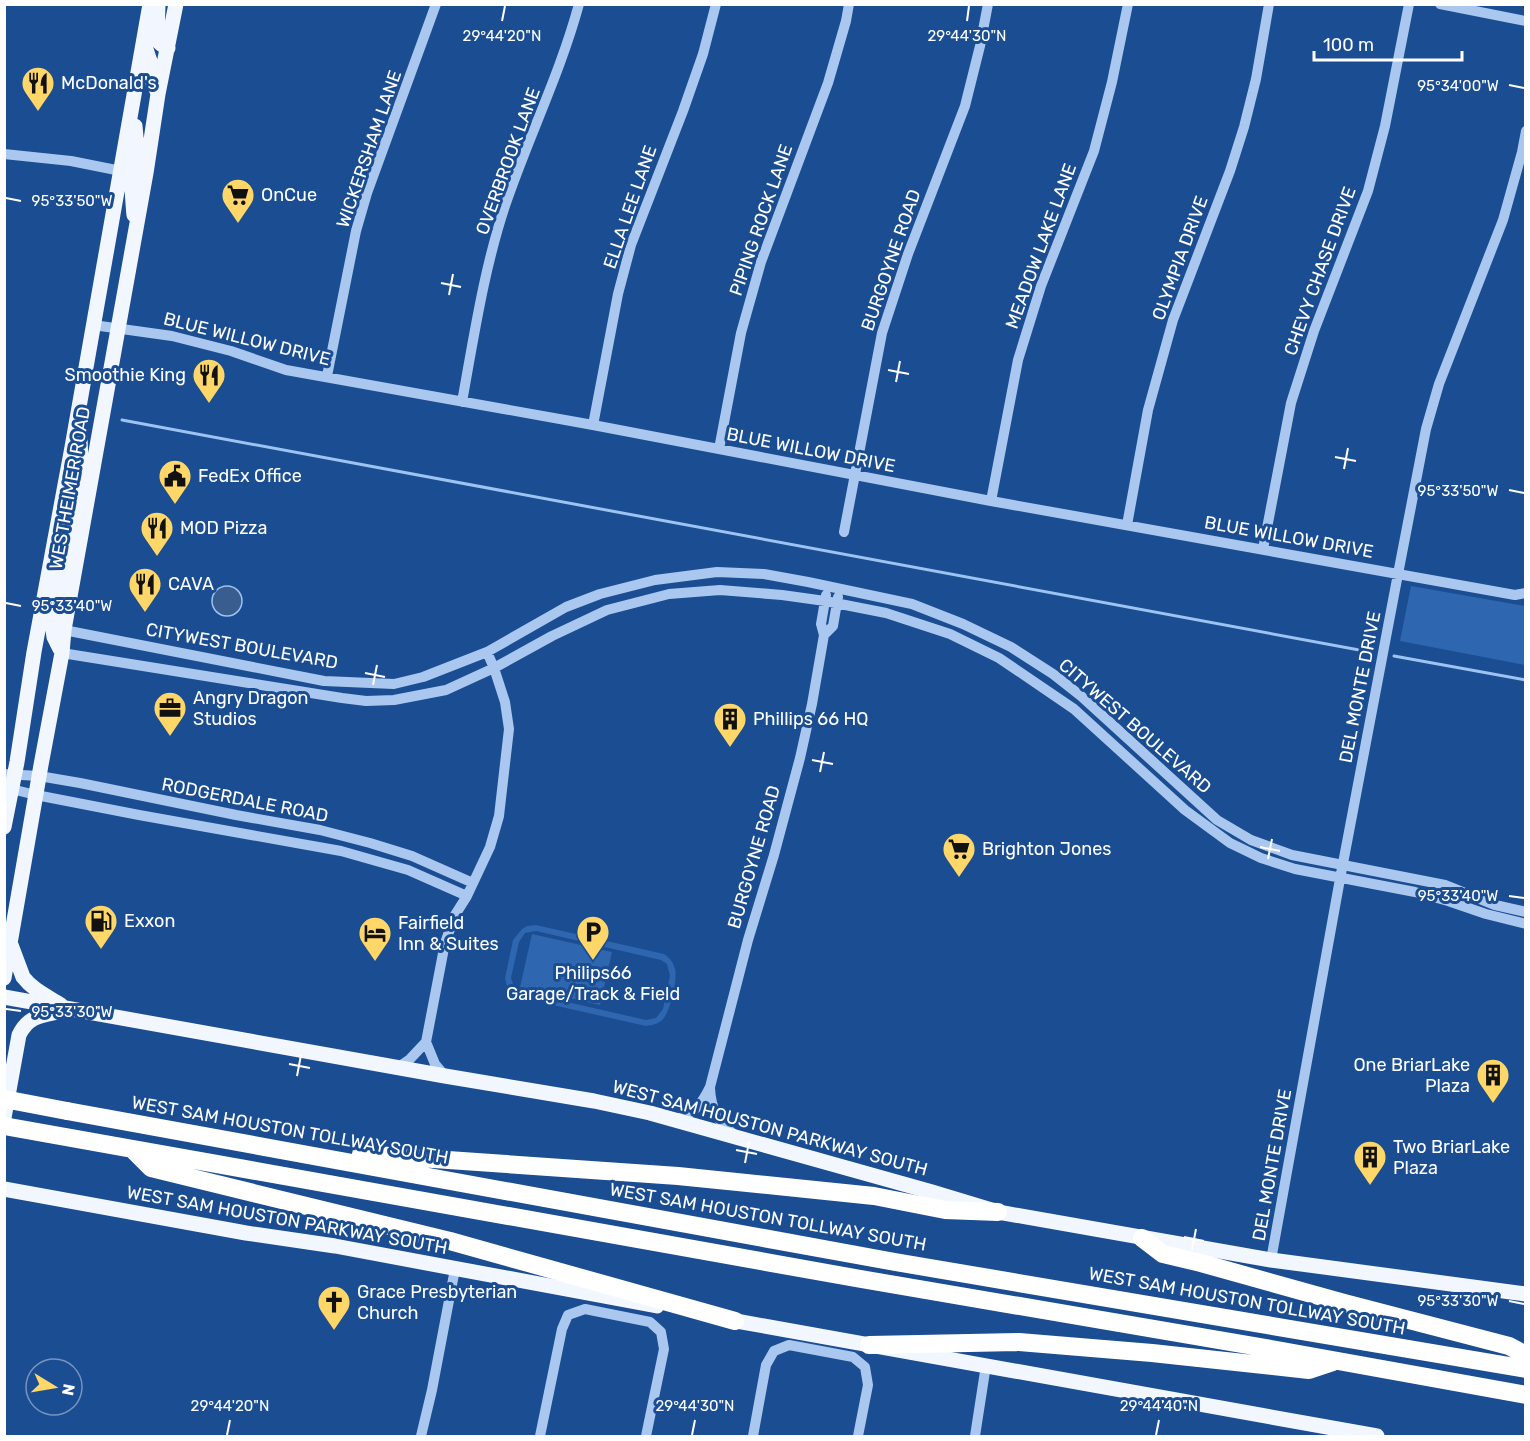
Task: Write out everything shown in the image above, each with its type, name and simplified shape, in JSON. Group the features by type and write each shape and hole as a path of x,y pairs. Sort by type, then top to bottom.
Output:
{"highway":[{"name":"WEST SAM HOUSTON TOLLWAY SOUTH","path":"4,1099 895,1262 1526,1369"},
{"path":"4,1126 1526,1395"},
{"path":"132,1149 151,1168 450,1241 735,1321"},
{"path":"277,1149 678,1176 874,1196 945,1210 998,1212"},
{"path":"1142,1238 1163,1254 1509,1346 1526,1355"},
{"path":"869,1345 1019,1342 1152,1353 1309,1370 1336,1361"}],"main road":[{"name":"WESTHEIMER ROAD","path":"4,827 9,781 79,411 150,4"},
{"path":"158,4 157,38 158,42 168,48"},
{"name":"WESTHEIMER ROAD","path":"4,978 119,329 158,94 176,4"},
{"path":"143,42 151,60 151,79 158,94"},
{"path":"133,102 135,165 136,168 146,173"},
{"path":"121,171 131,177 135,233"},
{"path":"62,653 54,637 52,623 81,463 79,411"},
{"path":"10,943 23,977 31,987 68,1009"},
{"name":"WEST SAM HOUSTON PARKWAY SOUTH","path":"4,997 594,1101 673,1119 998,1212 1271,1260 1526,1294"},
{"path":"4,1118 19,1035 25,1024 37,1017 68,1009"},
{"path":"4,1181 12,1190"},
{"name":"WEST SAM HOUSTON PARKWAY SOUTH","path":"12,1190 246,1233 335,1246 1377,1437"}],"street":[{"name":"WICKERSHAM LANE","path":"327,376 356,231 367,193 436,4"},
{"name":"OVERBROOK LANE","path":"462,402 483,292 505,207 556,77 579,4"},
{"name":"ELLA LEE LANE","path":"593,425 618,294 631,245 683,111 703,54 716,4"},
{"name":"PIPING ROCK LANE","path":"719,449 741,333 761,262 828,83 849,4"},
{"name":"BURGOYNE ROAD","path":"844,532 882,333 908,254 965,106 988,4"},
{"name":"MEADOW LAKE LANE","path":"990,501 1018,360 1041,286 1094,151 1112,82 1128,4"},
{"name":"OLYMPIA DRIVE","path":"1127,525 1148,410 1173,320 1237,149 1256,79 1269,4"},
{"name":"CHEVY CHASE DRIVE","path":"1263,549 1291,403 1314,331 1368,191 1385,126 1409,4"},
{"path":"1440,4 1526,21"},
{"name":"DEL MONTE DRIVE","path":"1271,1260 1340,879 1426,429 1439,384 1503,220 1526,131"},
{"path":"4,154 70,161 121,171"},
{"name":"BLUE WILLOW DRIVE","path":"93,325 172,336 231,351 286,370 593,425 990,501 1515,595 1526,593"},
{"name":"CITYWEST BOULEVARD","path":"64,630 324,681 394,684 423,677 487,652 566,607 600,594 655,580 717,572 764,574 827,586 912,604 963,624 1011,647 1053,674 1081,696 1217,820 1251,840 1292,855 1445,885 1495,905 1526,912"},
{"name":"BURGOYNE ROAD","path":"673,1119 691,1113 698,1107 710,1087 748,940 800,758 824,635 820,624 827,586"},
{"name":"BURGOYNE ROAD","path":"824,635 832,626 840,589"},
{"name":"CITYWEST BOULEVARD","path":"62,653 366,701 394,700 446,690 607,610 669,594 720,590 825,601 885,613 950,634 999,658 1074,709 1185,810 1230,843 1261,858 1294,869 1415,892 1526,924"},
{"path":"397,1068 410,1059 426,1042 445,943 455,915 467,896 490,847 499,816 509,729 504,702 487,652"},
{"name":"RODGERDALE ROAD","path":"9,781 39,776 320,830 412,856 473,883"},
{"name":"RODGERDALE ROAD","path":"9,781 36,795 365,857 408,870 467,896"},
{"path":"184,824 188,806"},
{"path":"317,847 320,830"},
{"path":"426,1042 435,1064 445,1076"},
{"name":"BURGOYNE ROAD","path":"710,1087 712,1107 717,1118 725,1128 747,1140"},
{"path":"422,1437 455,1269"},
{"path":"540,1437 562,1329 568,1315 585,1309 650,1322 662,1332 664,1349 646,1437"},
{"path":"753,1437 766,1365 774,1351 789,1345 853,1357 865,1367 868,1385 858,1437"},
{"path":"979,1436 986,1365"}],"shaded area":[{"path":"227,586 238,590 242,601 238,612 227,616 216,612 212,601 216,590"},
{"path":"1411,586 1525,606 1525,665 1400,641"},
{"path":"536,925 664,954 672,962 676,973 673,995 666,1015 660,1022 646,1026 517,997 507,987 505,978 513,940 527,926","holes":["536,931 661,960 667,964 670,976 663,1009 656,1018 646,1020 519,991 511,978 519,942 525,933"]},
{"path":"532,934 612,952 600,1005 520,987"}],"waterway":[{"path":"122,420 1370,652"},
{"path":"1394,656 1526,680"}],"place":[{"name":"McDonald's","path":"38,112"},
{"name":"OnCue","path":"238,224"},
{"name":"Smoothie King","path":"209,404"},
{"name":"FedEx Office","path":"175,505"},
{"name":"MOD Pizza","path":"157,557"},
{"name":"CAVA","path":"145,613"},
{"name":"Angry Dragon Studios","path":"170,737"},
{"name":"Phillips 66 HQ","path":"730,748"},
{"name":"Brighton Jones","path":"959,878"},
{"name":"Exxon","path":"101,950"},
{"name":"Philips66 Garage/Track & Field","path":"593,961"},
{"name":"Fairfield Inn & Suites","path":"375,962"},
{"name":"One BriarLake Plaza","path":"1493,1104"},
{"name":"Two BriarLake Plaza","path":"1370,1186"},
{"name":"Grace Presbyterian Church","path":"334,1331"}]}
